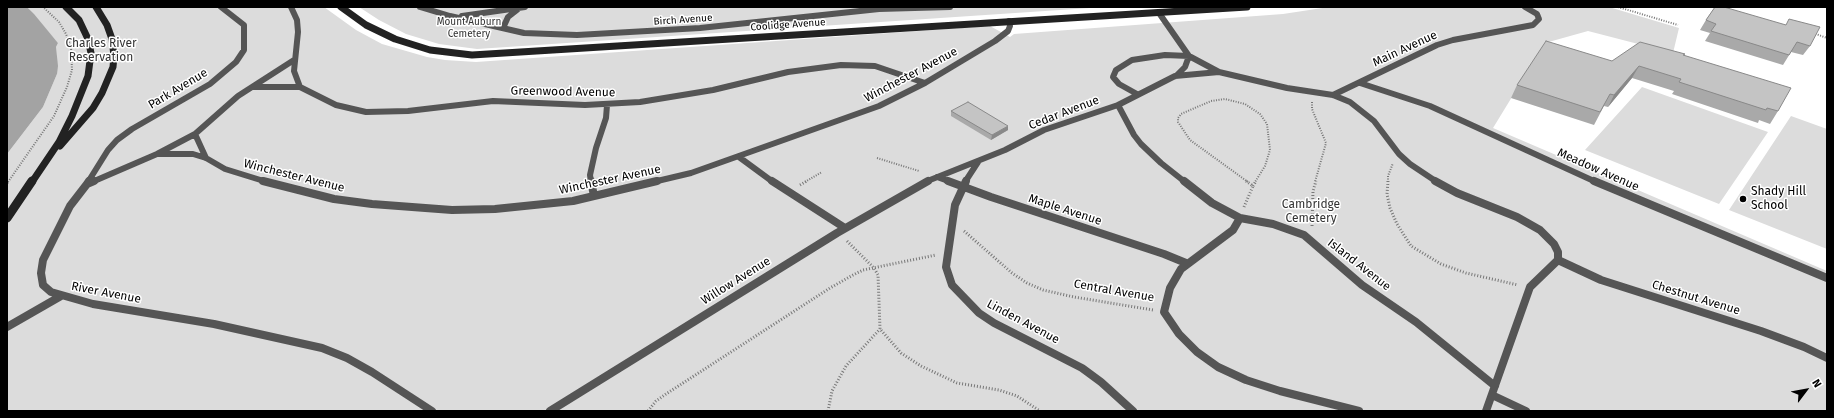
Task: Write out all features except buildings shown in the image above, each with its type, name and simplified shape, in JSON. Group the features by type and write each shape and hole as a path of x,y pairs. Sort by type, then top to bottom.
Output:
{"street":[{"path":"7,218 50,157 62,136 88,76 91,60 90,46 82,25 66,7"},
{"path":"50,157 90,112 102,93 111,73 114,56 112,39 107,25 96,7"},
{"name":"Coolidge Avenue","path":"341,7 366,25 395,39 430,50 472,56 1247,7"}],"lane":[{"name":"Park Avenue","path":"87,184 116,140 132,129 210,84 236,62 244,50 244,25 221,7"},
{"path":"251,88 286,86 300,87 294,70 298,32 297,20 290,7"},
{"name":"Birch Avenue","path":"420,7 450,16 504,28 551,35 618,34 749,24 879,8 950,7"},
{"name":"Main Avenue","path":"1333,95 1410,57 1445,42 1533,26 1539,19 1537,14 1525,7"},
{"path":"450,16 475,16 523,8"},
{"path":"504,28 504,23 508,17 523,8"},
{"path":"1159,13 1189,56"},
{"name":"Winchester Avenue","path":"157,154 194,154 206,158 225,169 300,192 334,199 380,205 452,210 495,209 574,201 685,174 739,157 879,106 925,83 1000,38 1008,31 1010,26 1009,21"},
{"path":"1137,94 1119,84 1113,77 1116,70 1126,62 1140,58 1165,55 1189,56 1219,72 1281,87 1333,95 1350,102 1366,113 1384,132 1399,154 1410,164 1445,187 1517,217 1540,230 1554,244 1558,252 1558,260 1530,287 1486,411"},
{"path":"1175,76 1185,67 1189,56"},
{"name":"River Avenue","path":"294,60 238,96 195,134 157,154 87,184 70,206 43,260 41,273 43,286 50,292 61,296 93,304 214,324 322,348 347,358 372,372 432,411"},
{"name":"Greenwood Avenue","path":"300,87 336,105 366,112 408,112 493,101 607,105 672,97 788,72 841,65 875,66 925,83"},
{"path":"1175,76 1219,72"},
{"name":"Cedar Avenue","path":"937,177 978,162 1044,130 1118,105 1175,76"},
{"name":"Meadow Avenue","path":"1360,83 1430,106 1602,185 1827,278"},
{"path":"594,196 590,175 596,148 606,118 607,105"},
{"name":"Island Avenue","path":"1118,105 1134,135 1150,153 1212,203 1240,218 1273,224 1304,235 1362,285 1416,322 1494,386"},
{"path":"195,134 206,158"},
{"path":"739,157 756,171 845,228"},
{"name":"Linden Avenue","path":"978,162 962,187 955,204 946,266 952,285 978,313 994,323 1082,368 1101,382 1134,411"},
{"name":"Willow Avenue","path":"550,411 845,228 909,190 937,177"},
{"name":"Maple Avenue","path":"937,177 962,187 1164,254 1186,263"},
{"path":"1164,312 1170,288 1176,276 1186,263 1233,230 1240,218"},
{"name":"Chestnut Avenue","path":"1558,260 1622,288 1761,331 1804,347 1827,358"},
{"path":"7,328 61,296"},
{"name":"Central Avenue","path":"1164,312 1179,334 1197,352 1218,367 1246,380 1280,391 1359,411"},
{"path":"1492,395 1526,411"}],"path":[{"path":"7,183 54,116 67,87 72,70 71,47 66,34 59,22 43,7"},
{"path":"1618,7 1678,25"},
{"path":"1809,31 1827,38"},
{"path":"1304,235 1312,228 1314,224 1313,191 1326,143 1312,109 1313,92"},
{"path":"1240,218 1253,186 1265,166 1270,150 1267,124 1260,114 1245,104 1225,99 1212,101 1181,114 1178,118 1178,122 1190,140 1253,186"},
{"path":"1399,154 1390,169 1386,185 1387,194 1390,208 1397,224 1411,246 1429,259 1454,269 1530,287"},
{"path":"877,158 937,177"},
{"path":"801,184 822,172"},
{"name":"Central Avenue","path":"953,222 1012,272 1027,283 1043,290 1074,297 1164,312"},
{"path":"837,233 874,268 878,275 880,329 888,340 901,353 920,366 957,383 999,390 1017,396 1040,411"},
{"path":"648,411 656,401 666,394 830,288 853,275 902,261 948,255"},
{"path":"828,411 832,391 846,366 880,329"}],"green space":[{"name":"Cambridge Cemetery","path":"27,7 324,7 356,30 382,44 427,57 476,62 990,26 1010,37 1014,34 1283,14 1329,7 1609,7 1679,28 1673,53 1588,31 1545,43 1493,128 1827,271 1827,411 7,411 7,154 43,107 57,74 56,47 58,43"},
{"name":"Mount Auburn Cemetery","path":"359,7 1105,7 477,49 439,44 406,34 379,20"},
{"path":"1642,87 1768,132 1719,204 1585,150"},
{"path":"1791,116 1827,129 1827,249 1729,210"}],"shaded area":[{"path":"7,7 27,7 34,14 58,43 56,47 58,66 57,74 43,107 7,154"}],"place":[{"name":"Shady Hill School","path":"1743,199"}],"park label":[{"name":"Charles River Reservation","path":"101,51"}]}
